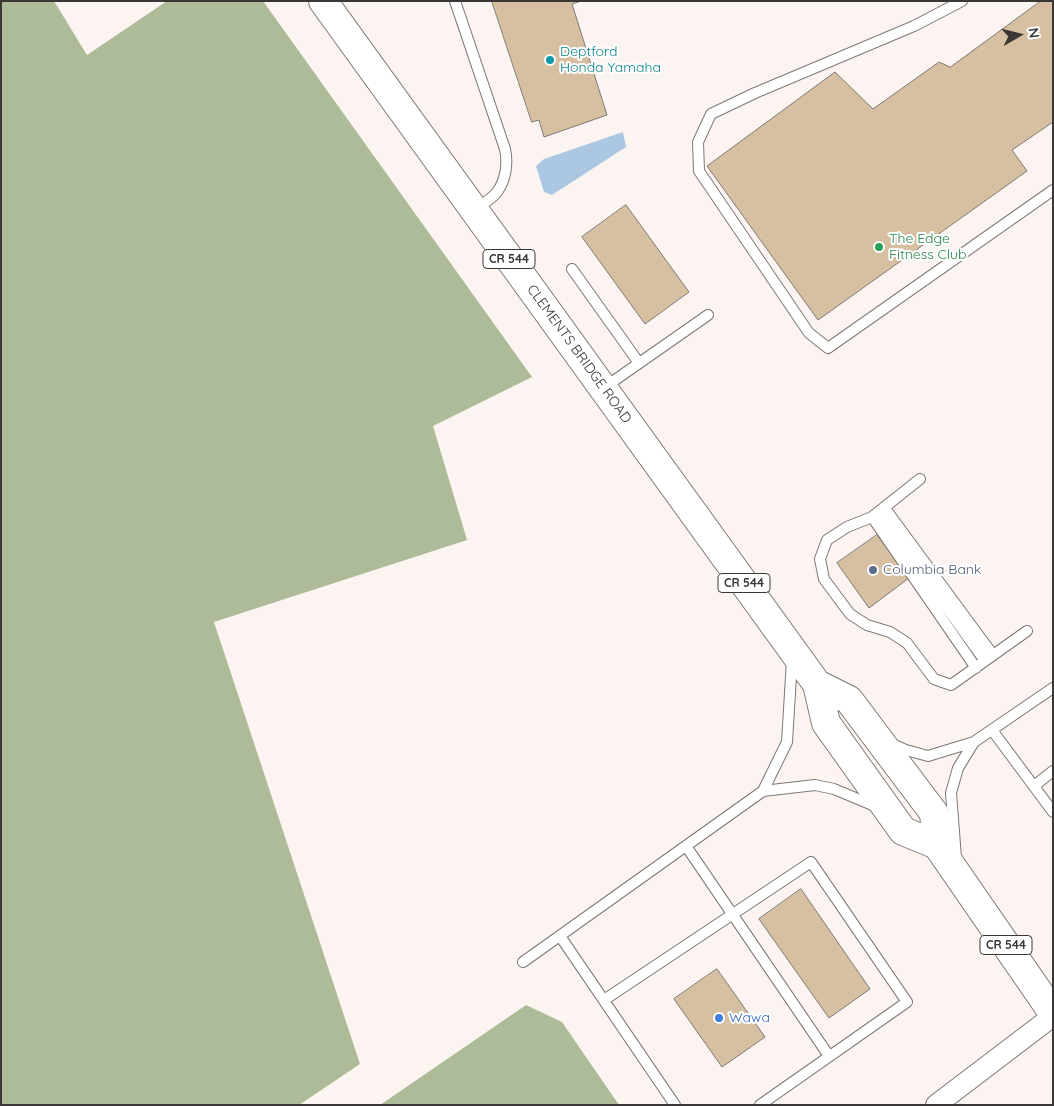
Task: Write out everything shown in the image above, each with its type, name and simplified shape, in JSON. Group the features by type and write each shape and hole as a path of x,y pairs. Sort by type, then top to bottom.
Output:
{"main road":[{"name":"CLEMENTS BRIDGE ROAD","path":"323,1 817,684 826,723 888,811 903,831 937,845"},
{"name":"CLEMENTS BRIDGE ROAD","path":"817,684 849,700 934,813 937,845 1053,1015"}],"street":[{"path":"936,1105 1053,1015"}],"lane":[{"path":"455,1 505,149 507,161 504,175 496,193 473,210"},
{"path":"962,1 914,26 755,93 711,114 698,142 698,171 809,332 828,348 1053,190"},
{"path":"572,268 639,363"},
{"path":"604,388 708,315"},
{"path":"920,479 878,512 827,540 820,559 824,580 850,614 867,626 890,632 907,642 934,679 951,685 1027,631"},
{"path":"878,512 989,658"},
{"path":"878,512 976,668"},
{"path":"523,962 763,791 787,742 793,651"},
{"path":"878,739 928,756 974,742 1053,688"},
{"path":"992,730 1053,812"},
{"path":"958,877 951,793 958,768 974,742"},
{"path":"1034,786 1052,772 1053,762"},
{"path":"763,791 815,785 834,789 888,811"},
{"path":"686,846 829,1056"},
{"path":"604,1000 811,862 907,1002 760,1105"},
{"path":"560,936 676,1105"}],"green space":[{"path":"1,1 54,1 87,55 167,1 263,1 532,377 433,426 467,540 214,622 360,1064 299,1105 1,1105"},
{"path":"526,1005 562,1022 619,1105 380,1105"}],"water":[{"path":"623,132 626,147 552,195 544,192 536,166 544,159"}],"building":[{"name":"Deptford Honda Yamaha","path":"492,1 581,1 572,4 607,115 544,137 539,120 532,122"},
{"path":"1041,1 1053,1 1053,122 1012,150 1027,171 818,320 707,166 835,72 873,109 939,62 950,67"},
{"path":"626,205 689,292 645,324 582,237"},
{"name":"Columbia Bank","path":"877,535 909,578 869,608 837,563"},
{"path":"801,889 870,989 829,1018 759,919"},
{"name":"Wawa","path":"717,969 765,1037 722,1067 674,999"}],"place":[{"name":"Deptford Honda Yamaha","path":"550,60"},
{"name":"The Edge Fitness Club","path":"879,247"},
{"name":"Columbia Bank","path":"873,570"},
{"name":"Wawa","path":"719,1018"}]}
